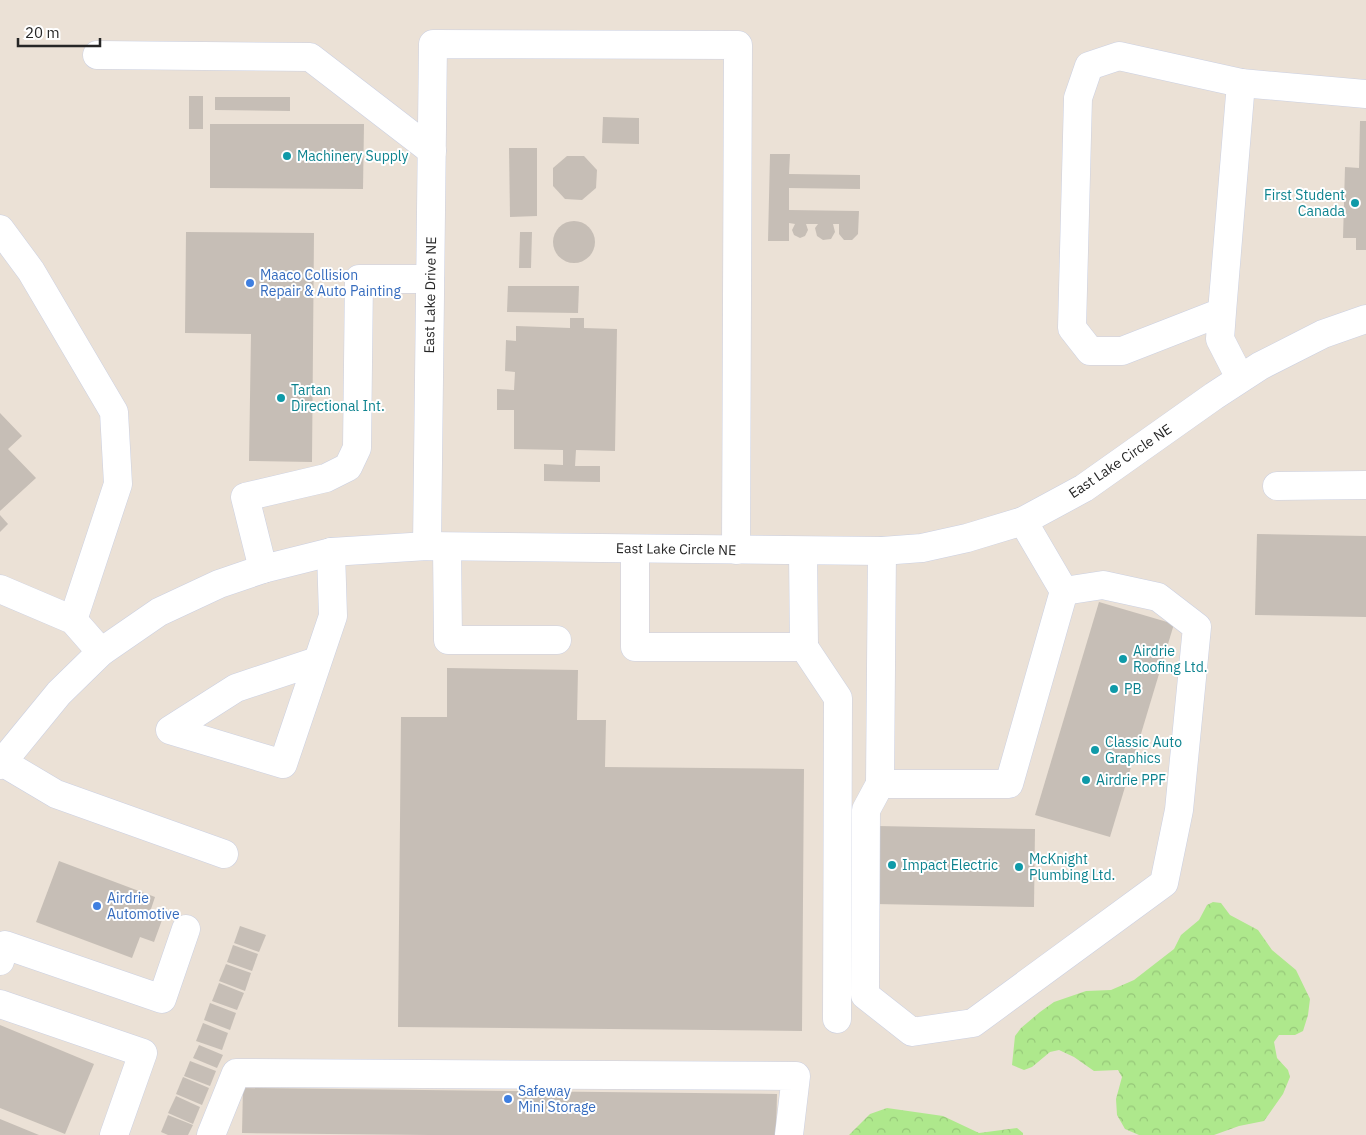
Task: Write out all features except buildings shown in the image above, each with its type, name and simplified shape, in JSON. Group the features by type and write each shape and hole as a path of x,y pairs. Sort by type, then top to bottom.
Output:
{"street":[{"name":"East Lake Drive NE","path":"557,640 448,640 437,546 430,279 433,44 738,46 736,550"},
{"path":"97,55 310,56 432,151"},
{"path":"1222,312 1122,351 1090,351 1072,328 1078,98 1089,66 1119,56 1241,83 1366,94"},
{"path":"1240,378 1220,339 1241,83"},
{"path":"0,228 31,271 114,412 118,484 73,620"},
{"path":"263,569 245,497 326,478 348,467 357,448 359,279 430,279"},
{"name":"East Lake Circle NE","path":"1,764 58,693 102,652 159,612 218,584 263,569 331,552 437,546 882,551 922,548 949,542 1023,521 1084,488 1240,378 1260,366 1323,334 1366,319"},
{"path":"1277,486 1366,485"},
{"path":"880,784 1009,784 1064,591 1023,521"},
{"path":"635,549 636,648 804,647"},
{"path":"803,551 804,647 838,698 837,1020"},
{"path":"882,551 880,784 866,810 865,995 912,1032 973,1023 1164,883 1179,810 1197,627 1158,597 1104,585 1064,591"},
{"path":"318,661 236,688 170,730 282,764 318,661 333,616 331,552"},
{"path":"0,589 73,620 102,652"},
{"path":"1,764 56,794 224,854"},
{"path":"0,961 6,946 162,999 186,929"},
{"path":"0,1004 143,1053 114,1135"},
{"path":"211,1135 236,1073 255,1073 796,1076 789,1135"}],"green space":[{"path":"1213,902 1221,903 1230,915 1258,930 1272,950 1296,970 1310,999 1303,1031 1295,1035 1279,1035 1274,1042 1277,1058 1288,1070 1290,1077 1283,1094 1264,1121 1239,1126 1214,1135 1139,1135 1125,1129 1117,1115 1116,1099 1122,1077 1118,1070 1094,1071 1074,1057 1059,1050 1050,1052 1032,1067 1024,1070 1012,1065 1015,1036 1021,1028 1040,1012 1054,1002 1086,991 1111,990 1134,980 1174,949 1181,935 1199,920 1207,905"},
{"path":"887,1108 943,1116 979,1133 1017,1128 1023,1135 849,1135 870,1114"}],"place":[{"name":"Machinery Supply","path":"287,156"},
{"name":"First Student Canada","path":"1355,203"},
{"name":"Maaco Collision Repair & Auto Painting","path":"250,283"},
{"name":"Tartan Directional Int.","path":"281,398"},
{"name":"Airdrie Roofing Ltd.","path":"1123,659"},
{"name":"PB","path":"1114,689"},
{"name":"Classic Auto Graphics","path":"1095,750"},
{"name":"Airdrie PPF","path":"1086,780"},
{"name":"Impact Electric","path":"892,865"},
{"name":"McKnight Plumbing Ltd.","path":"1019,867"},
{"name":"Airdrie Automotive","path":"97,906"},
{"name":"Safeway Mini Storage","path":"508,1099"}]}
